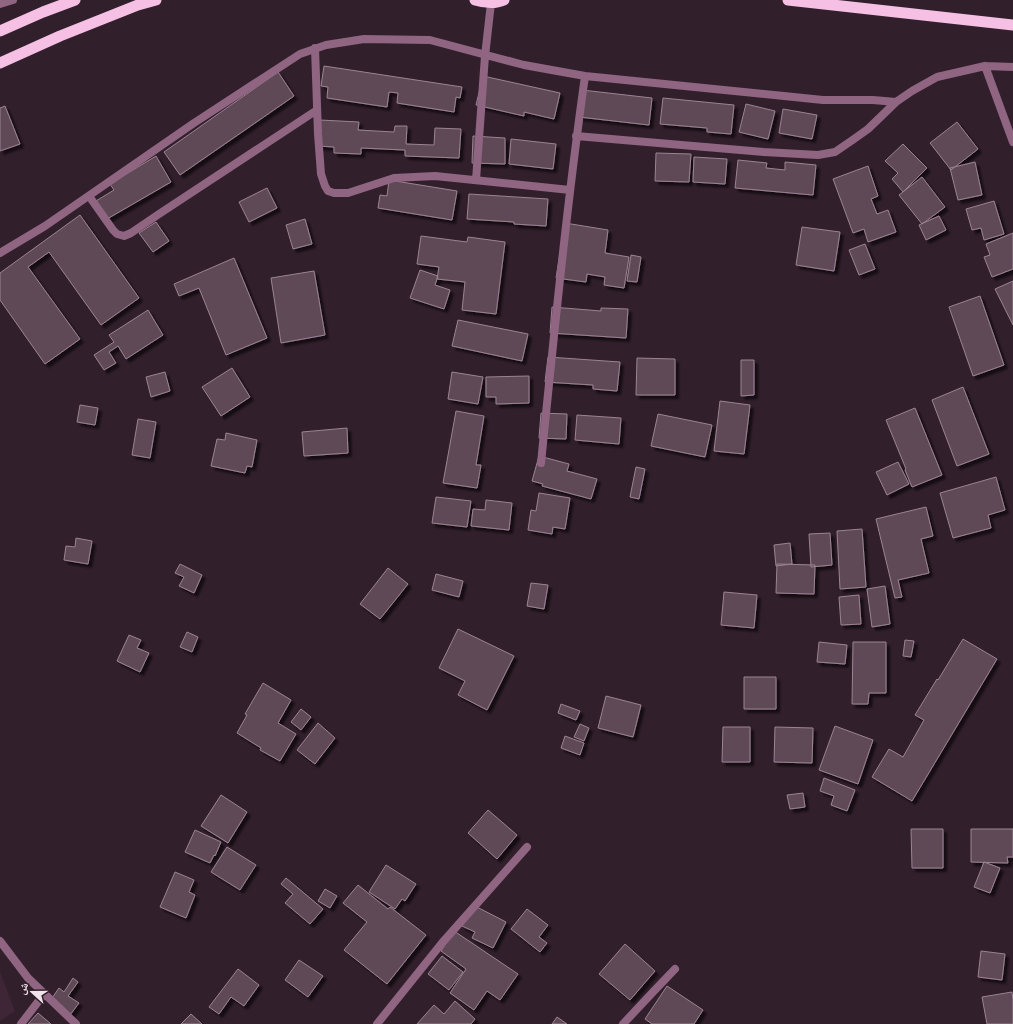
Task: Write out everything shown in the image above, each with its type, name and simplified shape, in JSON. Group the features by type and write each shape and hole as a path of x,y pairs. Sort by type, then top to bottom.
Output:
{"highway":[{"path":"0,31 75,0"},
{"path":"0,63 60,36 138,5 156,0"},
{"path":"475,0 491,3 504,0"},
{"path":"788,0 1013,25"}],"street":[{"path":"0,4 13,0"},
{"path":"476,180 485,56 491,3"},
{"path":"0,253 45,226 194,123 300,54 326,45 364,39 430,40 485,56 585,76 823,100 873,100 896,102"},
{"path":"315,48 321,174 328,191 334,193 348,193 394,178 435,176 570,190"},
{"path":"576,136 764,152 818,155 834,152 854,139 868,129 896,102 937,77 985,66 1013,67"},
{"path":"985,66 1013,142"},
{"path":"542,463 561,267 576,136 585,76"},
{"path":"89,196 117,234 124,236 131,234 317,110"},
{"path":"377,1024 442,943 527,847"},
{"path":"0,941 28,978 76,1024"},
{"path":"623,1024 674,969"},
{"path":"21,1024 44,994"}],"shaded area":[{"path":"0,972 15,1011 0,1021"}],"building":[{"path":"324,66 462,87 460,98 456,97 454,112 397,103 398,93 389,92 387,107 327,98 328,87 321,86"},
{"path":"278,72 294,96 180,175 164,152"},
{"path":"483,76 560,93 554,119 524,112 524,116 476,105"},
{"path":"582,90 652,98 649,125 579,117"},
{"path":"663,98 734,105 731,134 707,132 707,128 660,124"},
{"path":"746,104 775,111 768,139 739,132"},
{"path":"5,106 20,144 0,151 0,108"},
{"path":"783,109 817,115 812,139 779,133"},
{"path":"320,120 359,122 358,130 394,132 395,126 407,126 406,144 434,145 435,128 461,129 459,158 405,156 405,150 361,148 361,154 334,153 334,147 318,146"},
{"path":"957,122 978,149 951,170 930,143"},
{"path":"473,136 505,138 505,164 472,163"},
{"path":"511,139 556,144 553,169 509,164"},
{"path":"903,144 927,168 903,192 892,179 898,173 885,161"},
{"path":"656,153 691,154 689,182 655,181"},
{"path":"156,156 171,182 107,219 96,201 114,190 110,184"},
{"path":"694,157 727,159 725,184 693,182"},
{"path":"738,160 767,163 766,168 785,170 785,162 816,165 813,195 735,188"},
{"path":"975,162 982,195 958,200 950,168"},
{"path":"868,166 878,196 871,199 877,214 888,210 896,232 868,242 864,229 853,233 833,179"},
{"path":"922,177 945,207 922,224 899,195"},
{"path":"389,180 457,191 452,220 378,208 380,195 387,196"},
{"path":"267,188 277,208 249,222 239,202"},
{"path":"469,194 548,199 546,226 467,219"},
{"path":"994,201 1004,234 984,240 981,228 972,230 966,209"},
{"path":"80,215 139,298 101,325 49,252 28,267 80,339 45,364 0,300 0,273"},
{"path":"939,216 946,230 926,240 919,225"},
{"path":"305,219 312,244 293,249 286,225"},
{"path":"156,222 169,241 153,252 139,233"},
{"path":"565,223 608,230 605,253 629,257 624,288 604,285 605,277 587,274 586,282 556,278"},
{"path":"802,227 840,232 834,271 796,265"},
{"path":"1013,233 1013,269 992,277 984,257 990,255 986,244"},
{"path":"421,236 467,242 468,237 505,242 496,314 462,310 465,282 437,279 439,267 417,264"},
{"path":"865,244 875,269 859,275 849,250"},
{"path":"631,255 641,257 637,282 627,281"},
{"path":"234,258 267,338 226,355 199,288 179,296 174,284"},
{"path":"420,270 438,276 435,285 450,290 444,309 410,298"},
{"path":"314,271 325,335 281,343 271,278"},
{"path":"1013,281 1013,325 995,289"},
{"path":"980,296 1004,365 973,376 949,307"},
{"path":"552,307 601,311 601,308 628,309 626,338 550,333"},
{"path":"148,310 163,335 126,359 118,346 109,352 116,363 104,370 94,355 114,342 109,335"},
{"path":"458,320 528,334 522,361 452,346"},
{"path":"548,357 620,362 617,391 593,389 593,385 545,382"},
{"path":"637,358 675,359 675,395 636,395"},
{"path":"741,360 754,360 754,395 741,396"},
{"path":"232,368 250,397 221,416 202,387"},
{"path":"165,372 170,391 151,397 146,377"},
{"path":"452,372 483,377 478,404 448,399"},
{"path":"529,376 529,403 496,404 496,397 486,397 486,377"},
{"path":"963,387 989,454 957,466 932,400"},
{"path":"720,401 750,405 744,454 714,451"},
{"path":"80,405 98,408 95,425 77,422"},
{"path":"915,408 942,475 912,487 886,420"},
{"path":"456,411 484,416 476,465 481,465 477,488 443,483"},
{"path":"541,413 567,414 566,439 539,438"},
{"path":"658,414 712,425 705,457 651,446"},
{"path":"577,415 621,418 619,444 575,440"},
{"path":"138,419 156,422 150,458 132,455"},
{"path":"347,428 348,453 304,456 302,432"},
{"path":"226,433 257,440 252,467 247,466 245,473 211,466 217,439 225,440"},
{"path":"539,456 569,464 567,471 597,479 591,499 542,486 543,484 532,481"},
{"path":"898,462 909,484 887,495 876,472"},
{"path":"636,467 645,469 639,499 630,497"},
{"path":"996,477 1005,510 988,515 991,528 953,538 940,493"},
{"path":"539,493 570,498 565,529 553,527 552,534 528,530 531,510 536,511"},
{"path":"436,497 471,501 467,527 432,523"},
{"path":"486,500 512,503 509,530 471,526 473,509 485,510"},
{"path":"926,507 933,536 921,539 929,573 898,580 902,597 895,598 876,519"},
{"path":"862,529 866,587 840,589 837,531"},
{"path":"830,533 832,565 811,567 809,534"},
{"path":"76,538 92,541 88,564 64,560 66,546 75,547"},
{"path":"790,543 792,564 776,566 774,545"},
{"path":"180,564 202,575 194,593 179,586 184,577 175,573"},
{"path":"777,564 815,565 814,594 776,593"},
{"path":"388,568 408,584 380,619 360,604"},
{"path":"436,574 463,581 459,597 432,590"},
{"path":"531,583 548,585 544,609 527,606"},
{"path":"885,586 890,624 872,627 867,589"},
{"path":"724,592 757,595 754,628 721,625"},
{"path":"859,595 861,624 841,625 839,597"},
{"path":"458,629 514,656 487,710 458,695 465,681 439,668"},
{"path":"187,632 198,637 192,652 180,647"},
{"path":"129,635 141,640 137,648 149,653 140,672 117,661"},
{"path":"963,639 997,659 912,801 872,777 889,749 903,757 924,720 915,715"},
{"path":"905,640 914,641 911,657 903,656"},
{"path":"819,642 847,645 845,664 817,662"},
{"path":"853,642 886,642 886,693 869,693 868,704 852,704"},
{"path":"744,677 776,677 776,709 744,709"},
{"path":"263,683 291,700 278,723 296,734 280,761 260,750 261,748 237,733 247,715 245,714"},
{"path":"606,696 641,705 633,737 598,728"},
{"path":"561,704 580,711 576,720 558,713"},
{"path":"301,709 311,717 301,730 291,722"},
{"path":"318,723 335,738 315,764 297,750"},
{"path":"580,724 589,728 584,741 574,737"},
{"path":"835,726 873,740 858,784 819,770"},
{"path":"723,727 750,727 750,762 722,762"},
{"path":"775,727 813,728 812,763 774,762"},
{"path":"565,736 584,743 580,755 561,748"},
{"path":"824,778 855,790 847,811 831,805 834,796 820,791"},
{"path":"803,793 805,807 790,809 787,795"},
{"path":"221,795 247,812 228,843 201,826"},
{"path":"488,810 517,835 497,859 468,833"},
{"path":"911,829 943,829 943,868 912,868"},
{"path":"971,829 1013,829 1013,857 1007,857 1008,863 971,862"},
{"path":"195,830 221,842 210,863 185,852"},
{"path":"227,847 256,865 240,890 211,872"},
{"path":"984,862 1000,868 990,893 974,887"},
{"path":"386,865 416,884 405,901 402,899 395,909 369,892"},
{"path":"175,872 194,880 189,892 195,895 186,918 160,907"},
{"path":"286,878 323,909 310,924 285,903 293,894 281,884"},
{"path":"358,885 388,909 390,907 426,935 387,984 344,950 367,922 343,903"},
{"path":"325,889 337,896 330,908 318,901"},
{"path":"473,905 506,922 493,948 472,938 475,932 462,926"},
{"path":"527,909 548,925 539,937 547,943 540,952 511,929"},
{"path":"454,931 518,974 500,1000 487,991 474,1010 450,993 466,969 441,951"},
{"path":"625,944 655,971 630,1000 599,974"},
{"path":"981,951 1005,954 1002,980 978,977"},
{"path":"442,956 463,972 449,990 428,974"},
{"path":"299,960 323,976 308,997 285,980"},
{"path":"238,969 259,985 244,1006 231,997 219,1014 209,1007"},
{"path":"73,978 78,982 68,996 79,1003 70,1015 50,1001 59,988 64,992"},
{"path":"667,986 703,1010 694,1024 652,1024 645,1019"},
{"path":"1012,992 1013,1024 987,1024 982,997"},
{"path":"455,1001 475,1019 471,1024 417,1024 434,1005 444,1014"},
{"path":"38,1013 51,1024 28,1024"},
{"path":"191,1014 202,1024 181,1024"},
{"path":"557,1017 567,1024 552,1024"}]}
